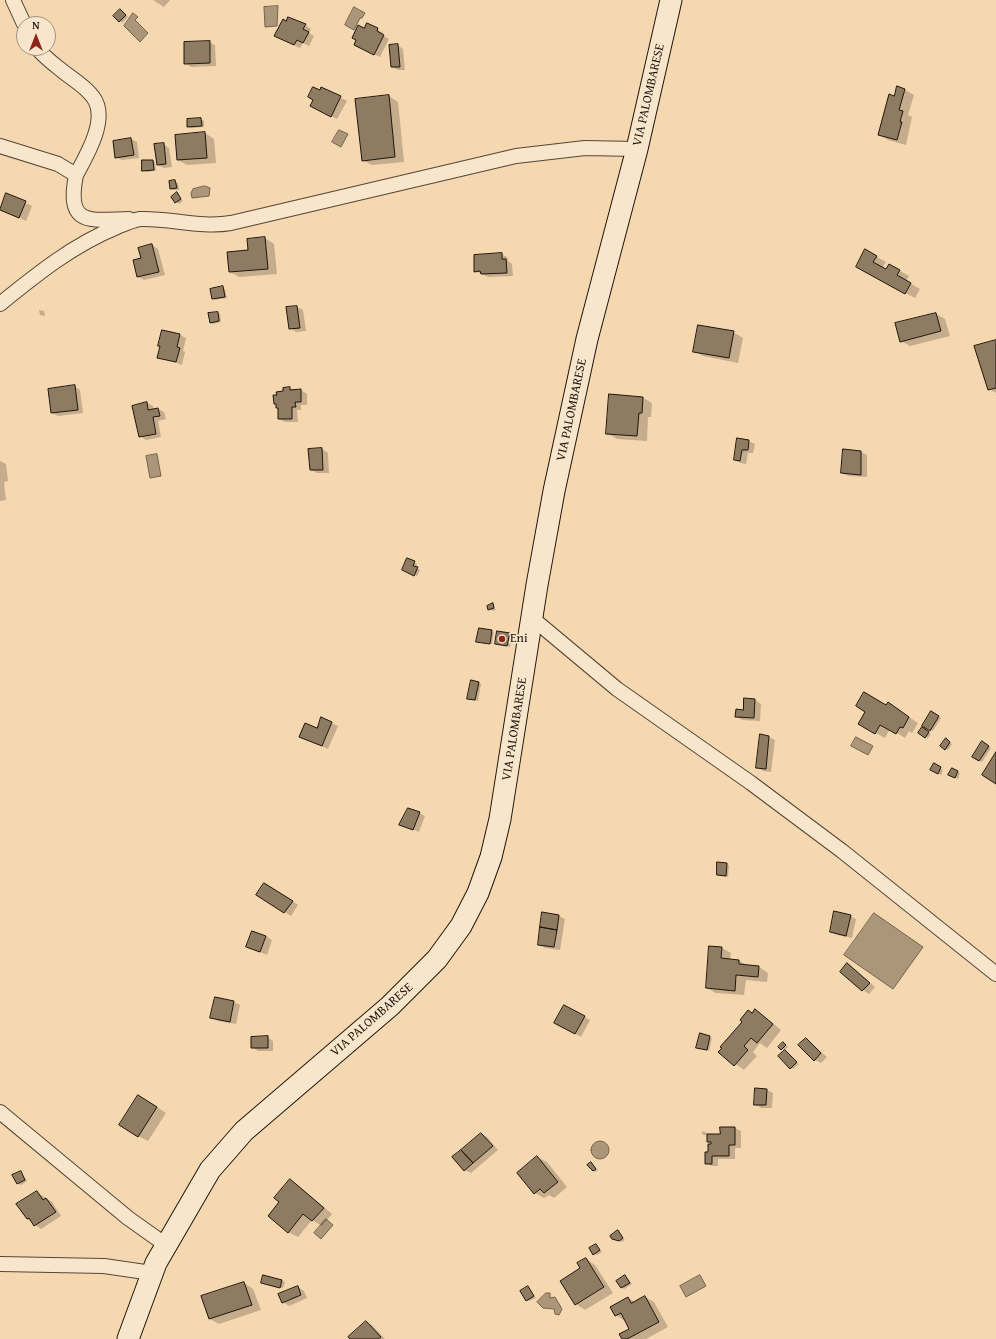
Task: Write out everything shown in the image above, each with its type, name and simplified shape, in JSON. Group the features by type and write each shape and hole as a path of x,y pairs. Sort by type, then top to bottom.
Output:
{"main road":[{"name":"VIA PALOMBARESE","path":"128,1339 152,1273 166,1245 210,1170 233,1142 410,987 440,954 467,915 487,868 498,826 548,522 580,367 637,149 671,0"}],"street":[{"path":"13,0 20,16"},
{"path":"45,56 87,90 94,97 99,108 99,118 92,144 76,175 73,202 75,209 79,214 94,220 166,219 210,225 225,224 516,156 574,148 637,149"},
{"path":"0,146 58,164 76,175"},
{"path":"0,304 71,250 100,235 138,219"},
{"path":"532,618 623,694 791,812 996,974"},
{"path":"0,1112 128,1218 166,1245"},
{"path":"0,1264 104,1266 152,1273"}],"shaded area":[{"path":"278,6 277,26 265,27 264,7"},
{"path":"354,7 365,13 362,18 360,18 354,30 345,25"},
{"path":"133,13 138,17 135,20 148,33 140,42 124,26"},
{"path":"339,130 348,134 341,147 332,142"},
{"path":"205,186 210,188 209,196 192,198 191,193 193,189"},
{"path":"157,454 161,476 150,478 146,456"},
{"path":"856,737 873,746 868,755 851,746"},
{"path":"874,913 923,947 893,989 844,955"},
{"path":"600,1141 606,1144 609,1150 606,1156 600,1159 594,1156 591,1150 594,1144"},
{"path":"326,1219 333,1225 321,1239 314,1233"},
{"path":"700,1275 706,1286 686,1297 680,1286"},
{"path":"546,1293 550,1293 550,1298 555,1297 562,1309 559,1315 555,1314 554,1309 543,1308 537,1302"}],"building":[{"path":"120,9 126,15 119,22 113,16"},
{"path":"288,17 306,24 303,29 309,32 303,43 297,40 294,45 274,36 283,19 286,21"},
{"path":"367,23 378,28 377,31 384,35 374,55 354,45 356,40 352,38 358,25 364,28"},
{"path":"210,41 210,63 184,64 184,42"},
{"path":"398,44 400,67 391,67 389,45"},
{"path":"897,86 905,89 899,110 903,111 900,122 902,122 897,140 878,135 889,94 894,96"},
{"path":"313,87 320,90 321,87 341,96 331,117 310,106 313,100 308,97"},
{"path":"389,95 395,157 362,161 355,99"},
{"path":"201,118 202,126 187,127 187,119"},
{"path":"205,132 207,158 177,160 175,135"},
{"path":"131,138 134,155 115,158 113,141"},
{"path":"164,143 166,164 157,165 154,144"},
{"path":"142,160 153,160 154,170 142,171"},
{"path":"175,180 177,188 170,189 169,181"},
{"path":"177,192 181,199 175,203 171,197"},
{"path":"6,193 26,201 19,218 0,210"},
{"path":"265,237 268,269 229,272 227,252 248,250 247,239"},
{"path":"152,244 159,272 137,277 133,260 141,258 138,248"},
{"path":"865,249 877,256 873,262 886,269 889,264 900,270 897,275 911,283 905,294 856,267"},
{"path":"502,253 502,259 506,259 507,273 481,274 480,271 474,272 474,255"},
{"path":"223,286 225,297 212,299 210,289"},
{"path":"297,306 300,328 289,329 286,307"},
{"path":"218,312 219,321 210,323 208,313"},
{"path":"936,313 941,331 900,342 895,323"},
{"path":"698,325 734,331 729,358 693,352"},
{"path":"162,330 180,334 177,347 180,348 176,362 157,358"},
{"path":"996,340 996,388 988,390 974,346"},
{"path":"75,385 78,410 51,413 48,389"},
{"path":"290,387 290,390 301,389 301,402 295,402 296,407 292,407 292,419 278,419 278,408 276,408 276,404 274,404 273,395 277,395 276,392 283,391 283,388"},
{"path":"609,394 643,397 642,413 639,413 637,436 606,434"},
{"path":"147,402 148,410 158,408 160,416 153,417 156,434 139,437 132,406"},
{"path":"737,438 749,440 748,450 742,450 740,461 734,460"},
{"path":"322,448 323,470 310,470 308,449"},
{"path":"843,449 861,451 861,475 841,473"},
{"path":"407,558 415,561 413,566 418,567 414,576 402,570"},
{"path":"493,603 494,608 488,610 487,606"},
{"path":"479,628 492,630 490,644 476,642"},
{"name":"Eni","path":"497,631 510,633 507,646 495,644"},
{"path":"471,680 479,682 475,700 467,699"},
{"path":"864,692 886,705 888,702 909,717 903,728 900,727 896,734 880,725 875,734 858,724 865,712 856,706"},
{"path":"744,698 755,699 754,718 735,717 736,709 743,710"},
{"path":"931,711 939,716 930,731 922,726"},
{"path":"321,717 332,722 322,746 299,737 305,723 317,728"},
{"path":"922,727 929,732 925,738 918,733"},
{"path":"760,734 769,736 766,769 756,768"},
{"path":"946,738 950,742 945,750 940,746"},
{"path":"982,741 989,746 979,761 972,757"},
{"path":"996,752 996,784 982,775"},
{"path":"934,763 941,767 938,774 930,770"},
{"path":"952,768 958,771 955,778 948,775"},
{"path":"408,808 420,812 413,830 399,825"},
{"path":"717,862 727,863 726,876 717,875"},
{"path":"264,883 293,901 284,913 256,895"},
{"path":"834,911 851,915 846,936 830,932"},
{"path":"542,912 559,915 557,930 540,927"},
{"path":"540,927 557,930 554,947 538,945"},
{"path":"252,931 266,936 260,952 246,947"},
{"path":"709,946 722,947 721,958 739,960 739,964 759,966 758,977 736,975 735,991 706,988"},
{"path":"847,963 870,983 862,991 840,972"},
{"path":"215,997 234,1001 230,1022 210,1018"},
{"path":"564,1005 585,1016 575,1034 554,1023"},
{"path":"755,1009 773,1024 757,1043 751,1038 744,1046 748,1050 734,1066 718,1052 722,1048 720,1047 742,1022 740,1020 748,1010 752,1013"},
{"path":"700,1033 710,1036 707,1050 696,1048"},
{"path":"268,1036 268,1048 251,1048 251,1037"},
{"path":"806,1038 821,1053 814,1061 798,1045"},
{"path":"783,1042 786,1045 781,1050 778,1047"},
{"path":"785,1050 797,1062 790,1069 778,1056"},
{"path":"755,1088 767,1089 766,1105 754,1105"},
{"path":"138,1095 157,1107 138,1137 119,1125"},
{"path":"720,1127 735,1127 735,1145 729,1145 729,1156 712,1156 712,1164 705,1164 705,1152 708,1152 708,1144 711,1144 711,1142 707,1142 707,1134 720,1134"},
{"path":"481,1133 493,1146 473,1163 461,1150"},
{"path":"461,1150 473,1163 464,1171 452,1157"},
{"path":"537,1156 558,1182 544,1193 540,1189 534,1194 517,1173"},
{"path":"591,1162 596,1169 593,1171 587,1165"},
{"path":"21,1171 25,1180 17,1184 12,1175"},
{"path":"290,1179 324,1208 312,1221 303,1214 288,1233 268,1216 279,1202 274,1198"},
{"path":"37,1191 43,1200 46,1198 56,1212 34,1226 16,1204"},
{"path":"618,1230 623,1238 619,1241 612,1239 610,1236"},
{"path":"596,1244 600,1250 593,1255 589,1248"},
{"path":"586,1258 604,1287 575,1305 560,1281 580,1268 577,1263"},
{"path":"263,1275 282,1280 280,1288 261,1283"},
{"path":"625,1275 630,1283 621,1288 616,1281"},
{"path":"244,1282 252,1305 209,1319 201,1296"},
{"path":"298,1286 301,1295 282,1303 278,1294"},
{"path":"528,1286 534,1296 526,1301 520,1291"},
{"path":"645,1296 659,1322 627,1339 622,1339 619,1334 629,1329 621,1313 615,1316 610,1307 628,1297 631,1303"},
{"path":"366,1321 381,1337 378,1339 350,1339 348,1337"}],"place":[{"name":"Eni","path":"502,639"}]}
